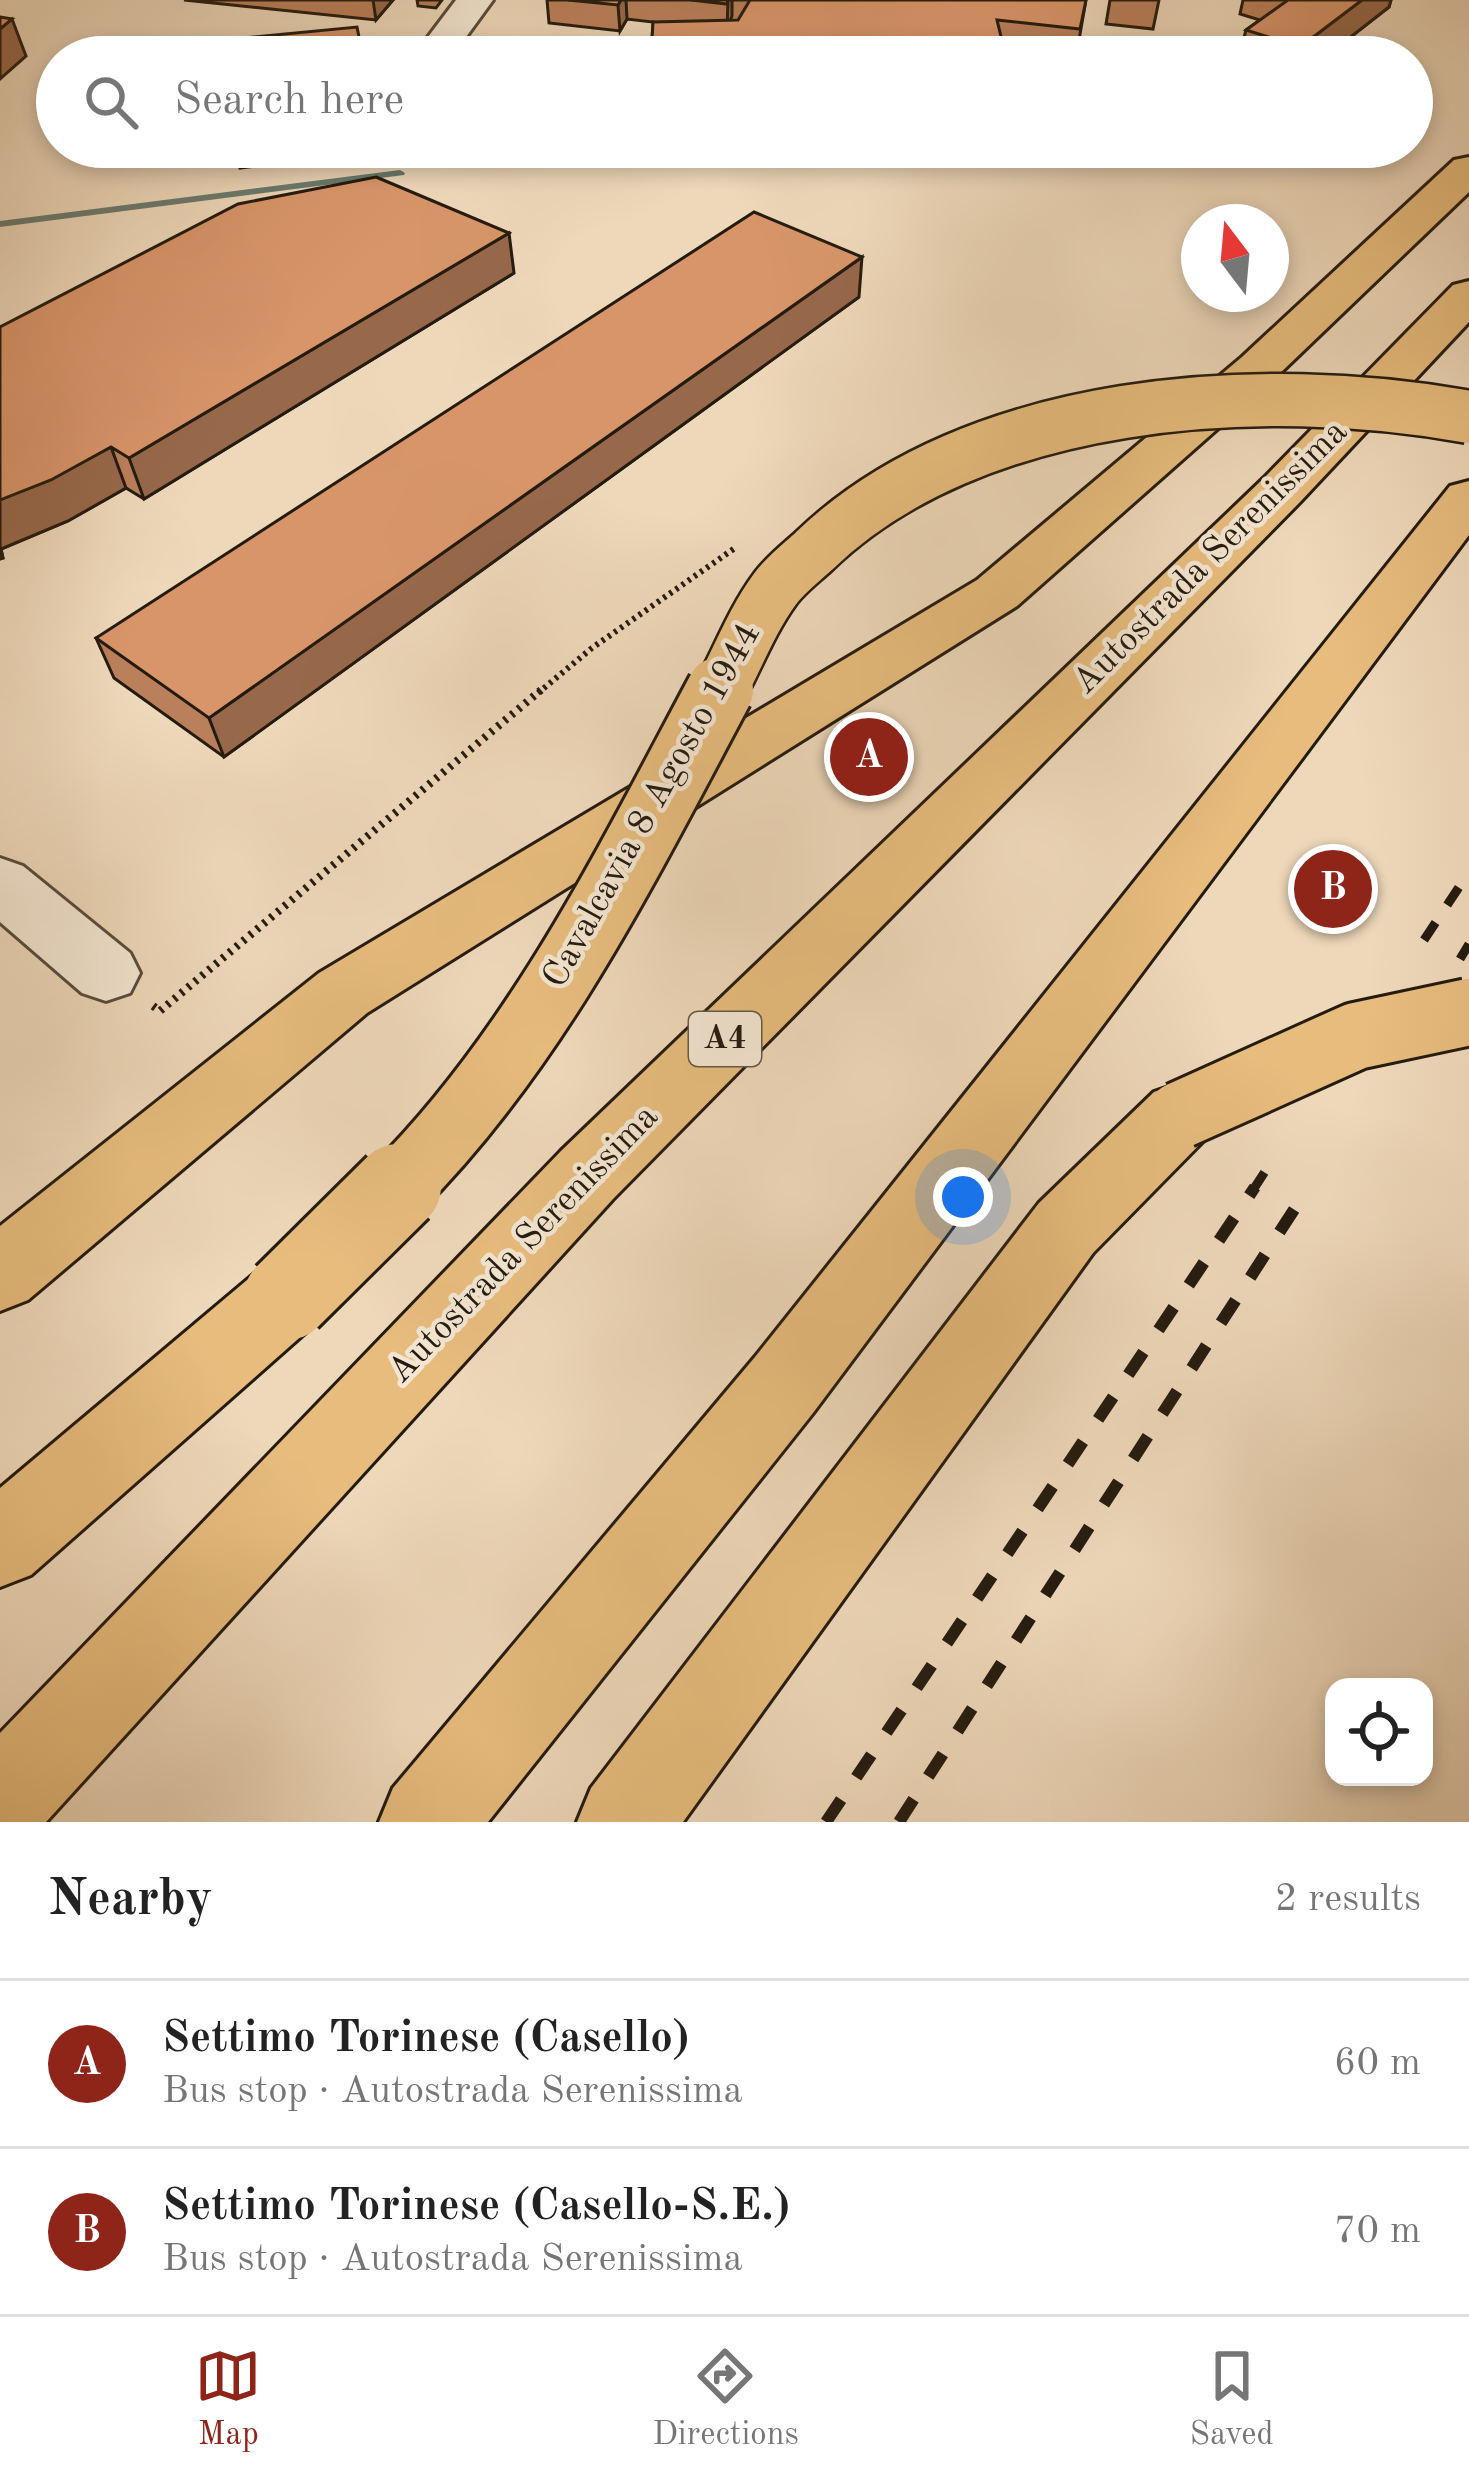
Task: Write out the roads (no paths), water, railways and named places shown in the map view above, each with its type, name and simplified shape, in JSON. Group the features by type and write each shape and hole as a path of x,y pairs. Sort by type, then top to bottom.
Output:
{"main road":[{"path":"0,1274 343,993 997,593 1259,367 1469,169"},
{"name":"Autostrada Serenissima","path":"0,1802 587,1175 1282,490 1469,295"},
{"name":"Cavalcavia 8 Agosto 1944","path":"0,1544 287,1297 436,1149 540,1006 609,898 775,589 842,524 930,470 1021,436 1109,415 1292,398 1425,409 1469,418"},
{"path":"427,1822 784,1384 1469,498"},
{"path":"625,1822 1066,1228 1180,1115 1310,1052 1423,1016 1469,1012"}],"street":[{"path":"448,36 475,0"},
{"path":"0,884 106,973"}],"waterway":[{"path":"0,224 400,173"}],"railway":[{"path":"1424,940 1469,872"},
{"path":"1460,959 1469,944"},
{"path":"1254,1189 1268,1167"},
{"path":"826,1822 1254,1189"},
{"path":"899,1822 1306,1191"}],"place":[{"name":"Settimo Torinese (Casello)","path":"869,757"},
{"name":"Settimo Torinese (Casello-S.E.)","path":"1333,889"}]}
